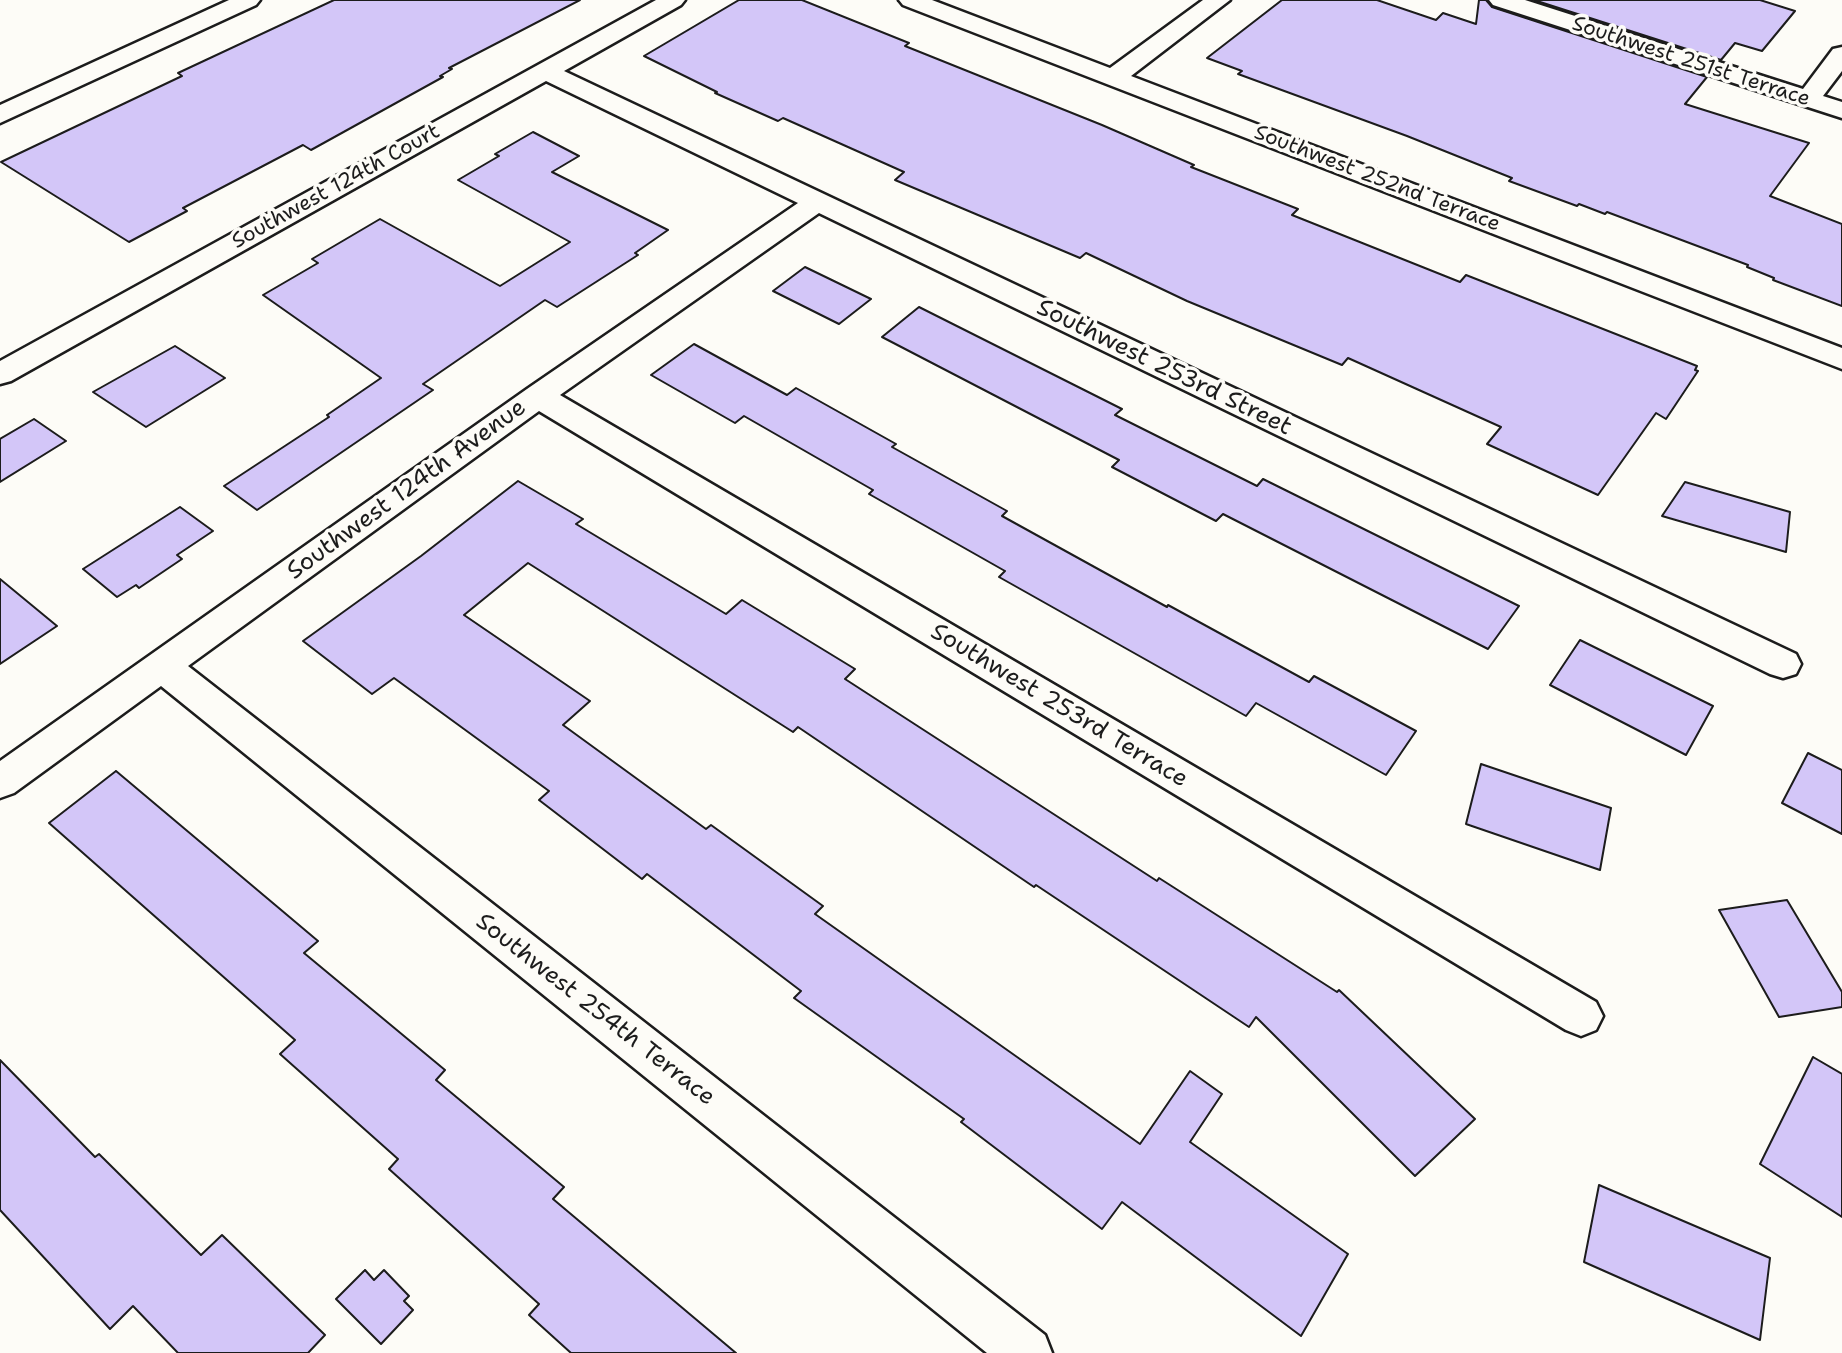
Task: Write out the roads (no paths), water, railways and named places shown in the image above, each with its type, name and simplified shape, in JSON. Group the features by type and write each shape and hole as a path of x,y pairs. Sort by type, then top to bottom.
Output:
{"street":[{"path":"0,115 248,0"},
{"name":"Southwest 124th Court","path":"0,374 673,0"},
{"name":"Southwest 252nd Terrace","path":"911,0 1842,359"},
{"path":"1113,78 1218,0"},
{"name":"Southwest 251st Terrace","path":"1500,0 1842,110"},
{"path":"1808,99 1842,54"},
{"name":"Southwest 253rd Street","path":"545,71 1783,664"},
{"name":"Southwest 124th Avenue","path":"0,782 538,396 817,202"},
{"name":"Southwest 253rd Terrace","path":"538,396 1581,1016"},
{"name":"Southwest 254th Terrace","path":"163,667 1027,1353"}]}
